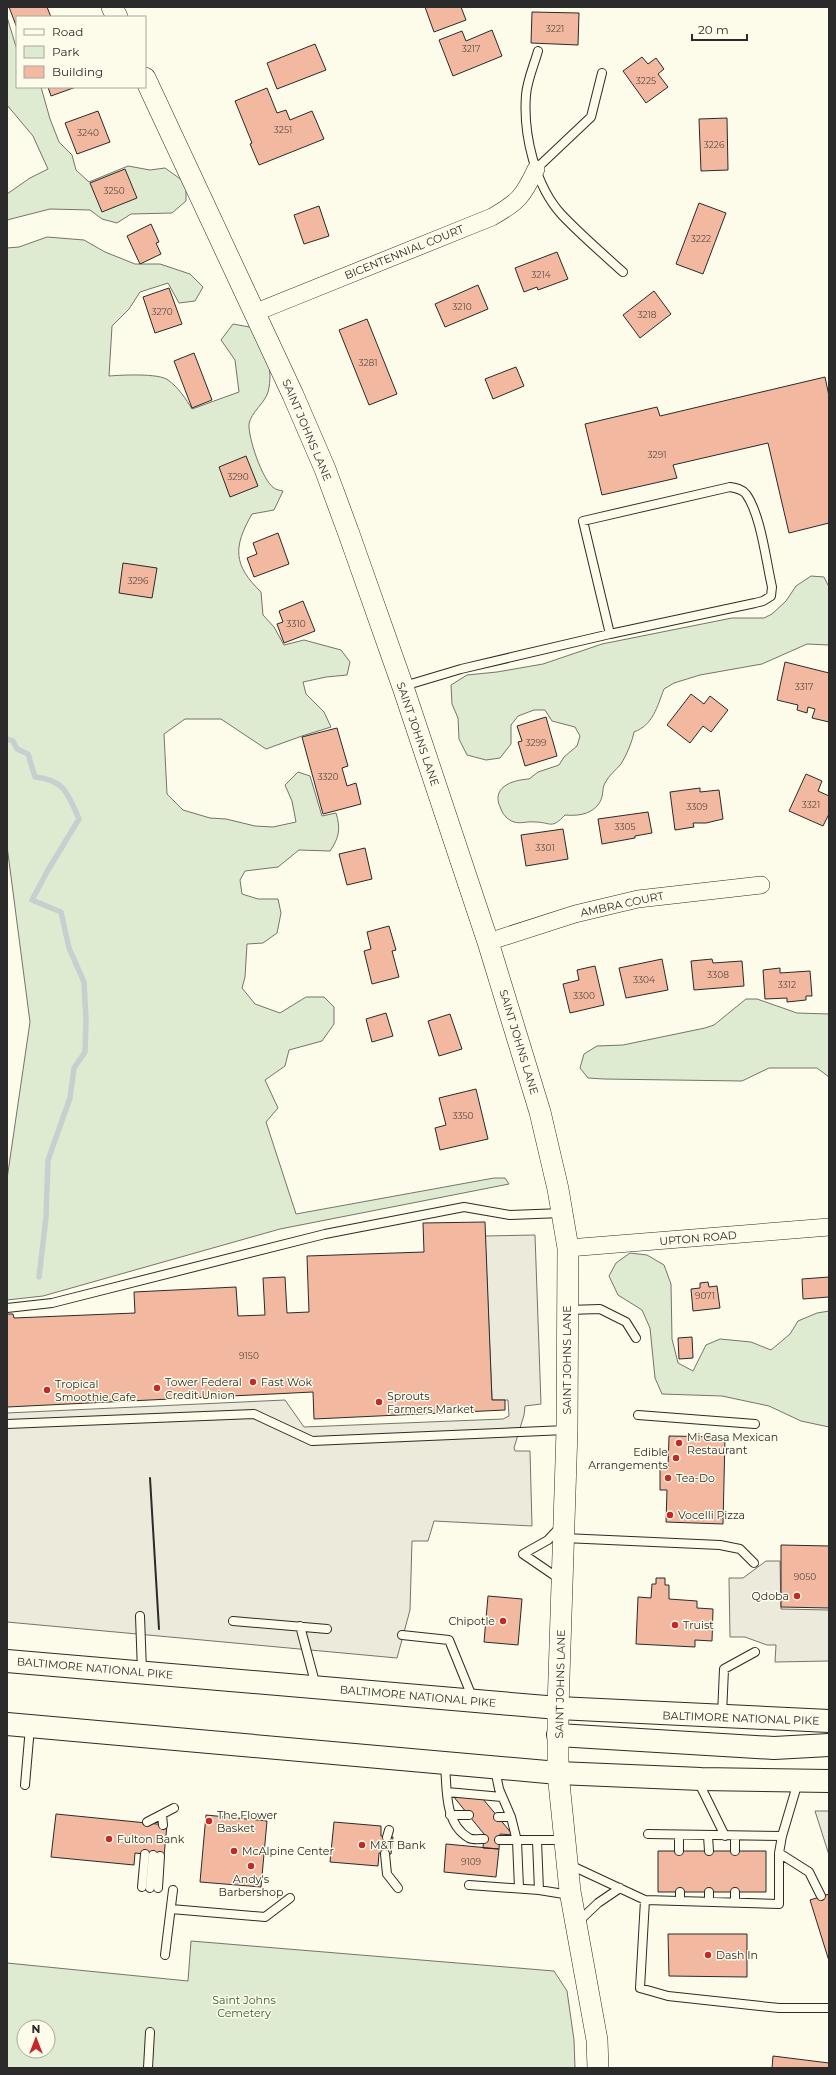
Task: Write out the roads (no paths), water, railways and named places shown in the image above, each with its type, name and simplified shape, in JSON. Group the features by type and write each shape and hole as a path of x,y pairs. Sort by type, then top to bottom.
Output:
{"main road":[{"name":"BALTIMORE NATIONAL PIKE","path":"7,1660 474,1702 722,1717 829,1721"},
{"path":"7,1724 558,1773 696,1779 798,1782 829,1781"},
{"path":"558,1735 774,1748 829,1745"}],"street":[{"path":"112,7 116,16"},
{"name":"SAINT JOHNS LANE","path":"146,80 254,313 324,469 403,687 488,942 540,1112 568,1248 567,1430 558,1708 558,1773 571,1895 597,2040 598,2068"},
{"name":"BICENTENNIAL COURT","path":"254,313 492,217 510,207 526,192 536,169"},
{"name":"AMBRA COURT","path":"488,942 575,914 638,899 761,885"},
{"name":"UPTON ROAD","path":"568,1248 829,1227"}],"lane":[{"path":"538,51 526,94 526,130 536,169 550,198 562,215 623,272"},
{"path":"536,169 591,117 602,73"},
{"path":"403,687 461,669 610,634 755,603 771,596 772,587 756,513 746,493 740,489 730,487 583,522 610,634"},
{"path":"7,1308 52,1303 326,1234 464,1207 510,1215 562,1213"},
{"path":"568,1310 600,1309 626,1322 636,1338"},
{"path":"7,1424 254,1414 312,1441 567,1430"},
{"path":"638,1415 755,1424"},
{"path":"562,1581 523,1554 564,1530 720,1545 740,1549 754,1563"},
{"path":"140,1616 142,1672"},
{"path":"233,1621 327,1629"},
{"path":"300,1626 316,1687"},
{"path":"402,1635 449,1640 474,1702"},
{"path":"722,1717 724,1669 755,1652"},
{"path":"25,1785 30,1727"},
{"path":"445,1764 450,1815 460,1830 469,1839 484,1839"},
{"path":"495,1768 498,1789 511,1817 517,1841 519,1888"},
{"path":"696,1779 725,1836"},
{"path":"567,1864 645,1900 680,1896 709,1901 778,1904 782,1836 798,1782"},
{"path":"447,1792 502,1797"},
{"path":"162,1815 155,1823 162,1815 174,1808"},
{"path":"450,1815 469,1815"},
{"path":"498,1817 511,1817"},
{"path":"648,1834 679,1836 782,1836"},
{"path":"679,1836 679,1851"},
{"path":"708,1836 709,1851"},
{"path":"735,1836 735,1851"},
{"path":"499,1840 565,1840"},
{"path":"537,1841 539,1890"},
{"path":"780,1853 809,1872 822,1896"},
{"path":"385,1854 387,1874 398,1888"},
{"path":"153,1855 150,1888 153,1855"},
{"path":"469,1885 519,1888 571,1895"},
{"path":"577,1923 598,1903 620,1888"},
{"path":"165,1955 173,1890"},
{"path":"709,1892 709,1901"},
{"path":"735,1892 735,1902"},
{"path":"171,1909 265,1917 290,1898"},
{"path":"645,1900 640,1988 668,1996 780,2008 829,2008"},
{"path":"148,2068 150,2032"}],"waterway":[{"path":"7,739 13,741 17,749 28,754 35,777 53,781 64,790 72,802 79,819 48,870 32,900 61,912 69,948 84,982 86,1021 85,1052 74,1068 70,1098 48,1160 46,1217 39,1277"}],"place":[{"name":"Fast Wok","path":"253,1382"},
{"name":"Tower Federal Credit Union","path":"157,1388"},
{"name":"Tropical Smoothie Cafe","path":"47,1390"},
{"name":"Sprouts Farmers Market","path":"379,1402"},
{"name":"Mi Casa Mexican Restaurant","path":"679,1443"},
{"name":"Edible Arrangements","path":"676,1458"},
{"name":"Tea-Do","path":"668,1478"},
{"name":"Vocelli Pizza","path":"670,1515"},
{"name":"Qdoba","path":"797,1596"},
{"name":"Chipotle","path":"503,1621"},
{"name":"Truist","path":"675,1625"},
{"name":"The Flower Basket","path":"209,1821"},
{"name":"Fulton Bank","path":"109,1839"},
{"name":"M&T Bank","path":"362,1845"},
{"name":"McAlpine Center","path":"234,1851"},
{"name":"Andy's Barbershop","path":"251,1866"},
{"name":"Dash In","path":"708,1955"}],"park label":[{"name":"Saint Johns Cemetery","path":"244,2006"}]}
